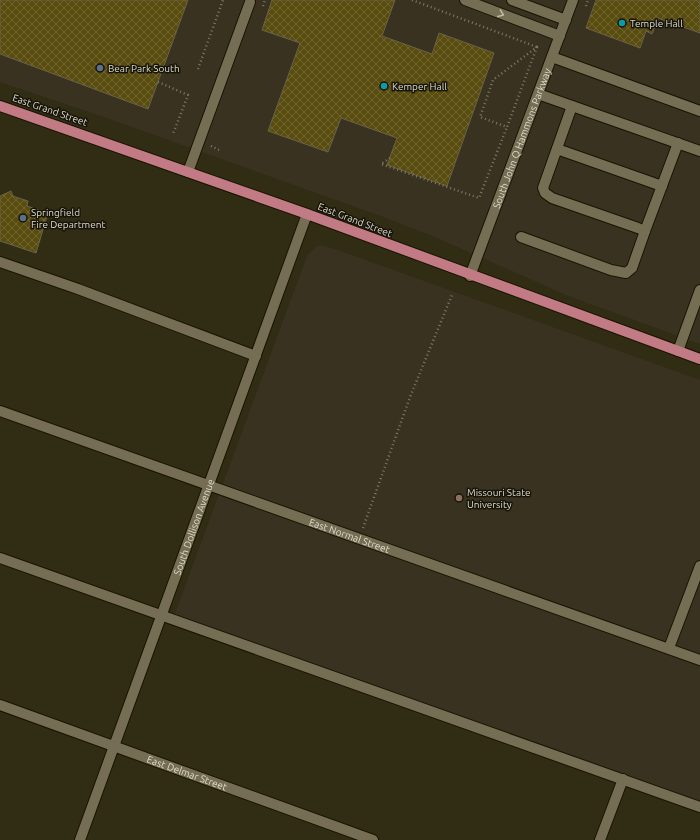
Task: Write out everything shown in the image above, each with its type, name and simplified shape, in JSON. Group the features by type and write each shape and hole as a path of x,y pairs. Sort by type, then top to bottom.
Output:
{"main road":[{"name":"East Grand Street","path":"0,106 307,214 470,276 700,359"}],"street":[{"path":"464,0 560,36"},
{"path":"512,0 566,20"},
{"name":"South John Q Hammons Parkway","path":"470,276 573,0"},
{"path":"188,172 250,2"},
{"path":"552,56 700,110"},
{"path":"538,94 700,151"},
{"path":"572,106 543,188 545,193 552,198 646,231"},
{"path":"521,237 611,270 626,273 632,268 678,143"},
{"path":"557,149 662,186"},
{"name":"South Dollison Avenue","path":"80,840 116,746 307,214"},
{"path":"0,262 78,289 256,356"},
{"path":"678,351 700,290"},
{"name":"East Normal Street","path":"0,411 700,660"},
{"path":"0,558 700,807"},
{"path":"669,648 700,566"},
{"name":"East Delmar Street","path":"0,705 373,840"},
{"path":"600,840 623,779"}],"path":[{"path":"198,68 223,0"},
{"path":"412,0 537,47"},
{"path":"586,7 588,0"},
{"path":"507,127 480,117 493,80 537,47"},
{"path":"390,158 381,164 479,198 537,47"},
{"path":"158,82 188,94 173,134"},
{"path":"209,145 219,150"},
{"path":"360,538 410,398 452,295"}],"shaded area":[{"path":"0,0 700,0 700,344 566,295 435,237 378,215 104,117 0,82"},
{"name":"Missouri State University","path":"317,246 335,249 700,380 700,804 174,616 307,256"}],"building":[{"name":"Bear Park South","path":"0,0 188,0 148,109 0,54"},
{"name":"Kemper Hall","path":"272,0 395,0 382,36 432,54 439,33 494,53 447,186 387,165 397,138 341,118 328,152 268,131 300,43 262,30"},
{"name":"Temple Hall","path":"596,0 700,0 700,33 658,18 652,34 646,31 640,48 586,28"},
{"name":"Springfield Fire Department","path":"11,191 13,196 28,201 27,206 48,213 36,253 0,241 0,196"}],"place":[{"name":"Temple Hall","path":"622,23"},
{"name":"Bear Park South","path":"100,68"},
{"name":"Kemper Hall","path":"384,86"},
{"name":"Springfield Fire Department","path":"23,218"},
{"name":"Missouri State University","path":"459,498"}]}
